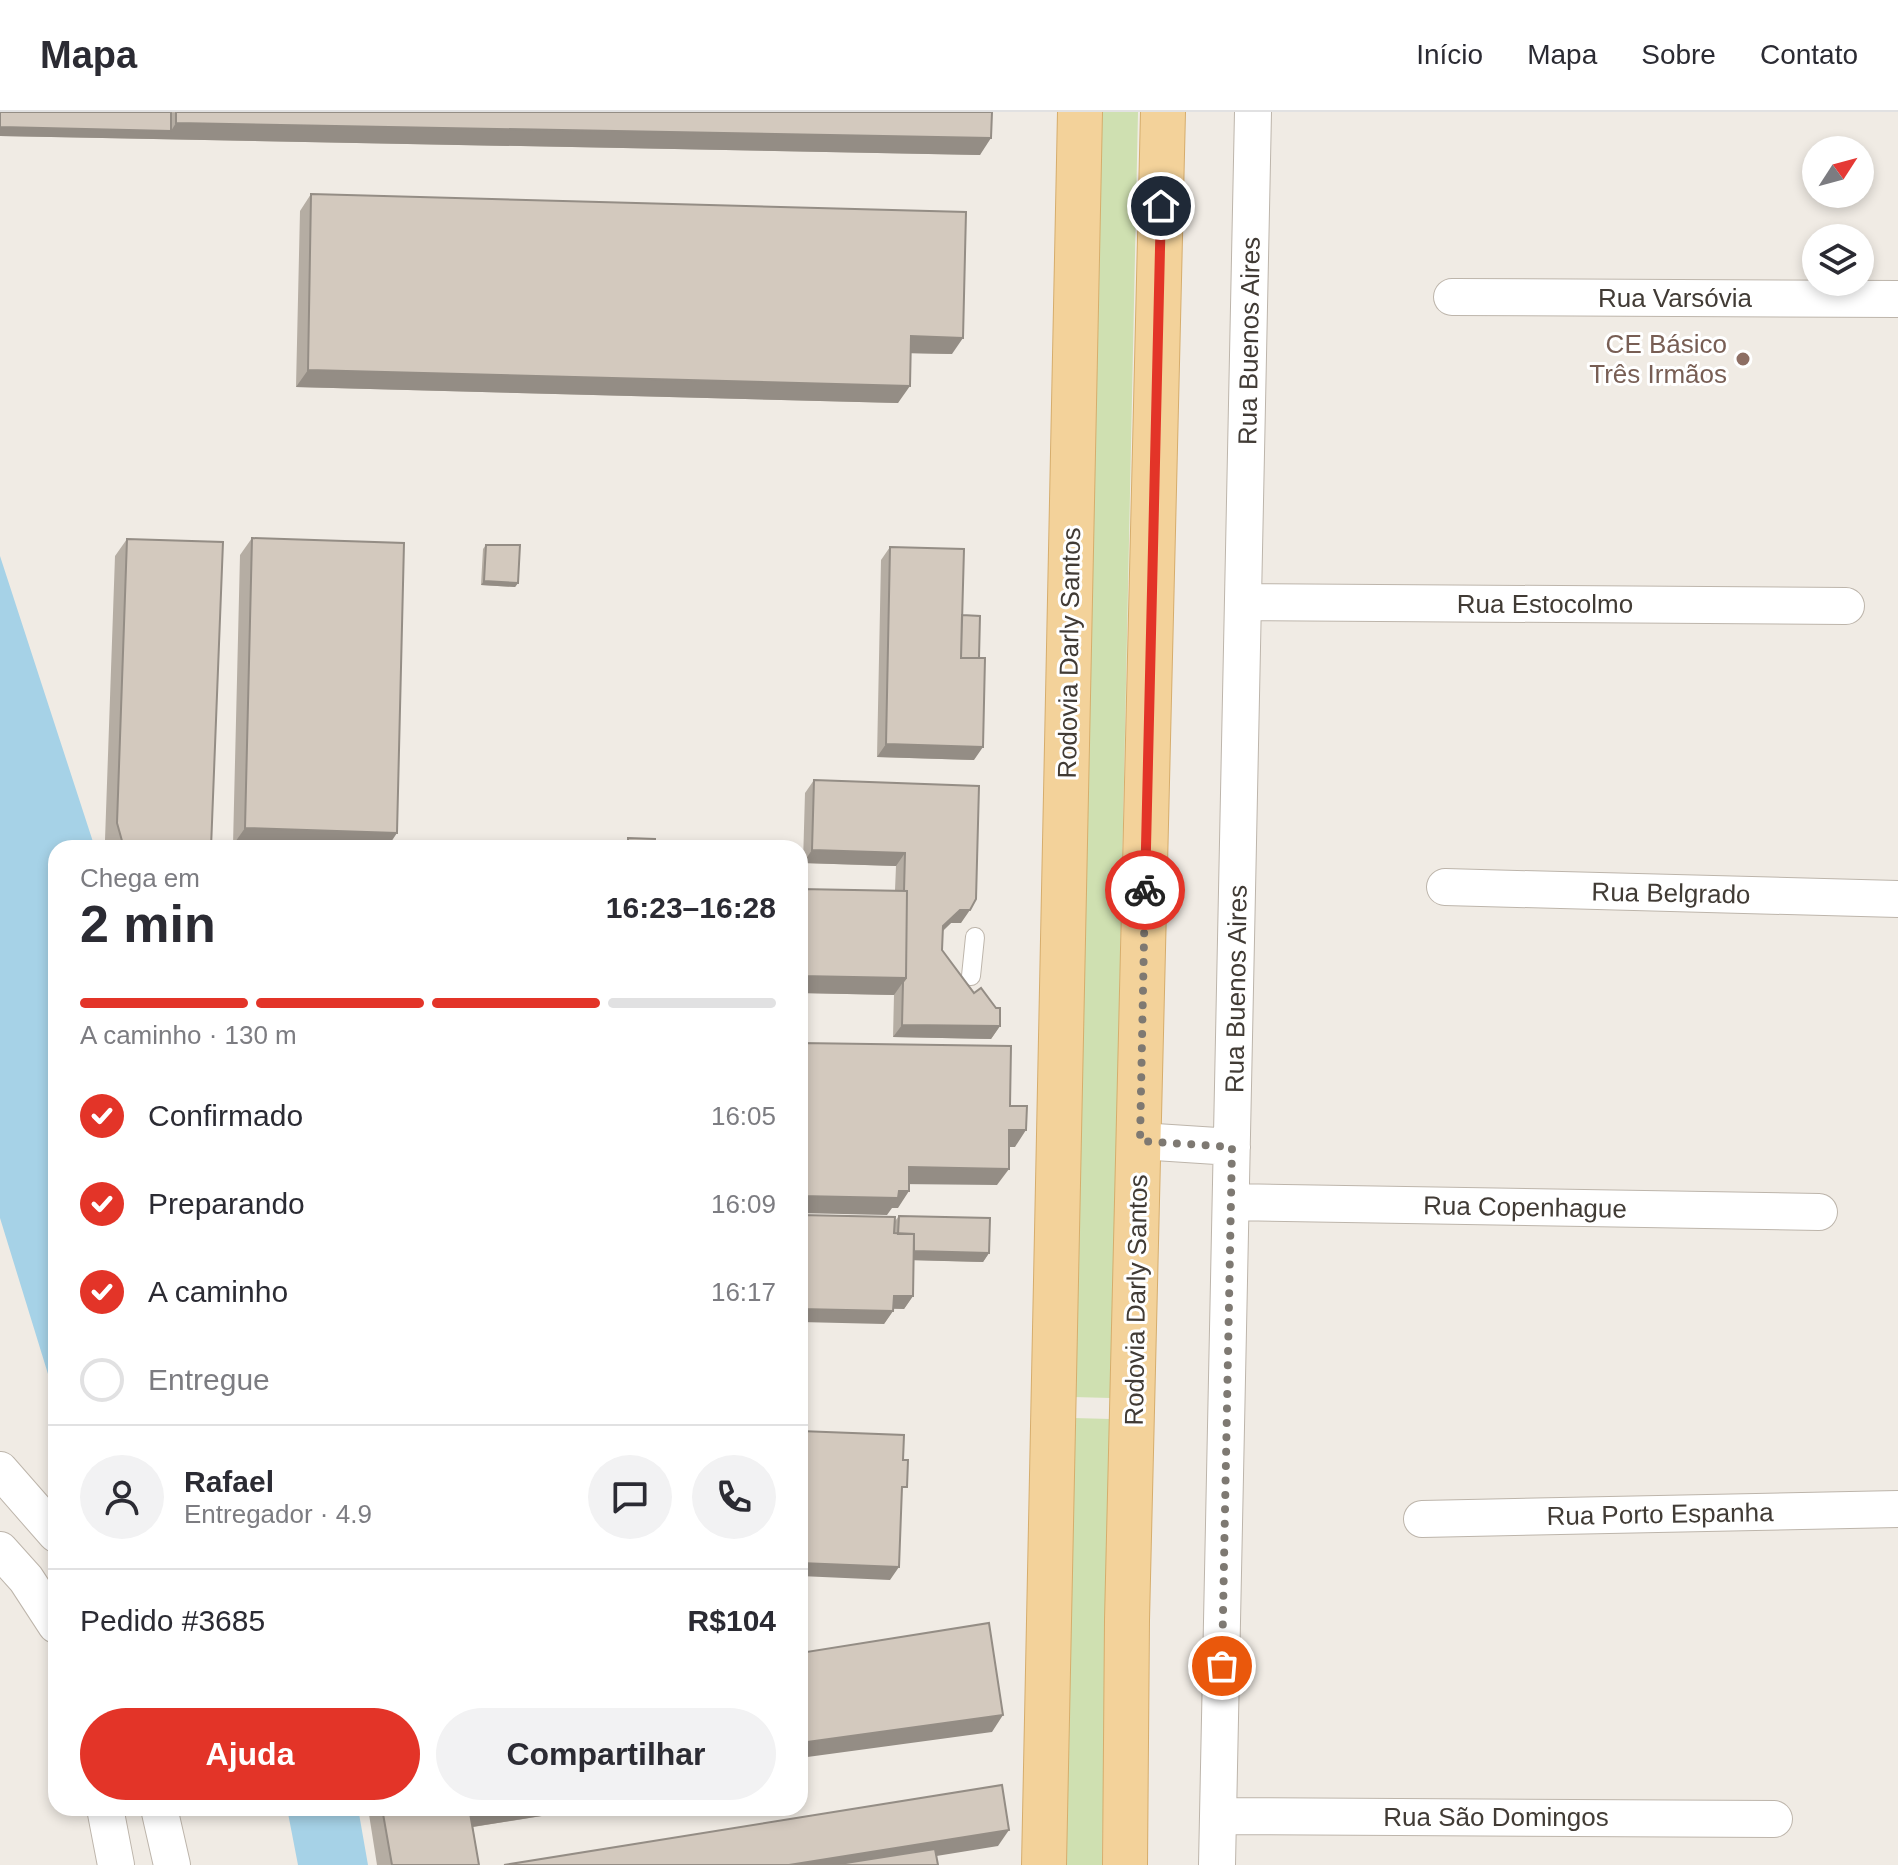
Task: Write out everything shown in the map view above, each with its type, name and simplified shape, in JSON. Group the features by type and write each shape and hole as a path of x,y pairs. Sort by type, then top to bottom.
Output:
{"main road":[{"name":"Rodovia Darly Santos","path":"1044,1865 1080,112"},
{"name":"Rodovia Darly Santos","path":"1125,1865 1127,1620 1163,112"}],"street":[{"name":"Rua Buenos Aires","path":"1217,1865 1253,112"},
{"name":"Rua Varsóvia","path":"1452,297 1898,299"},
{"name":"Rua Estocolmo","path":"1243,602 1846,606"},
{"name":"Rua Belgrado","path":"1445,887 1898,899"},
{"path":"1140,1141 1232,1147"},
{"name":"Rua Copenhague","path":"1231,1202 1819,1212"},
{"path":"0,1470 48,1525"},
{"name":"Rua Porto Espanha","path":"1422,1519 1898,1509"},
{"path":"0,1550 26,1579 48,1613"},
{"path":"107,1816 116,1865"},
{"path":"161,1816 172,1865"},
{"name":"Rua São Domingos","path":"1218,1816 1774,1819"}],"lane":[{"path":"971,976 975,937"}],"green space":[{"path":"1100,112 1138,112 1111,1398 1073,1397"},
{"path":"1073,1418 1111,1419 1102,1865 1064,1865"}],"water":[{"path":"0,556 92,840 48,840 48,1374 0,1218"},
{"path":"289,1816 359,1816 368,1865 298,1865"}],"building":[{"path":"0,112 171,112 171,131 0,127"},
{"path":"176,112 992,112 991,138 176,123"},
{"path":"311,194 966,212 963,338 911,336 910,386 308,370"},
{"path":"252,538 404,543 397,833 245,828"},
{"path":"127,539 223,542 211,840 122,840 117,823"},
{"path":"486,545 520,545 518,583 484,581"},
{"path":"890,547 964,549 961,658 985,658 983,747 886,744"},
{"path":"962,615 980,616 979,658 961,658"},
{"path":"814,780 979,786 976,899 970,910 960,910 943,926 942,950 974,993 981,988 996,1008 1000,1008 1000,1026 902,1025 903,982 906,978 905,853 812,850"},
{"path":"628,838 655,839 655,840"},
{"path":"808,889 907,891 906,978 808,976"},
{"path":"808,1043 1011,1046 1010,1106 1027,1106 1026,1130 1009,1130 1009,1169 909,1167 909,1191 899,1191 898,1198 808,1196"},
{"path":"808,1215 895,1217 894,1233 914,1234 913,1296 894,1296 893,1311 808,1309"},
{"path":"899,1216 990,1218 989,1253 914,1251 914,1234 898,1234"},
{"path":"808,1431 904,1435 903,1460 908,1460 907,1487 902,1487 899,1567 808,1563"},
{"path":"989,1623 1003,1715 808,1742 808,1652"},
{"path":"1002,1785 1009,1830 789,1865 504,1865"},
{"path":"383,1816 471,1816 479,1865 392,1865"},
{"path":"935,1849 938,1865 833,1865"}],"way so far":[{"path":"1145,890 1140,1141 1232,1147 1222,1666"}],"place":[{"name":"CE Básico Três Irmãos","path":"1743,359"}],"route":[{"path":"1145,890 1161,206"}]}
